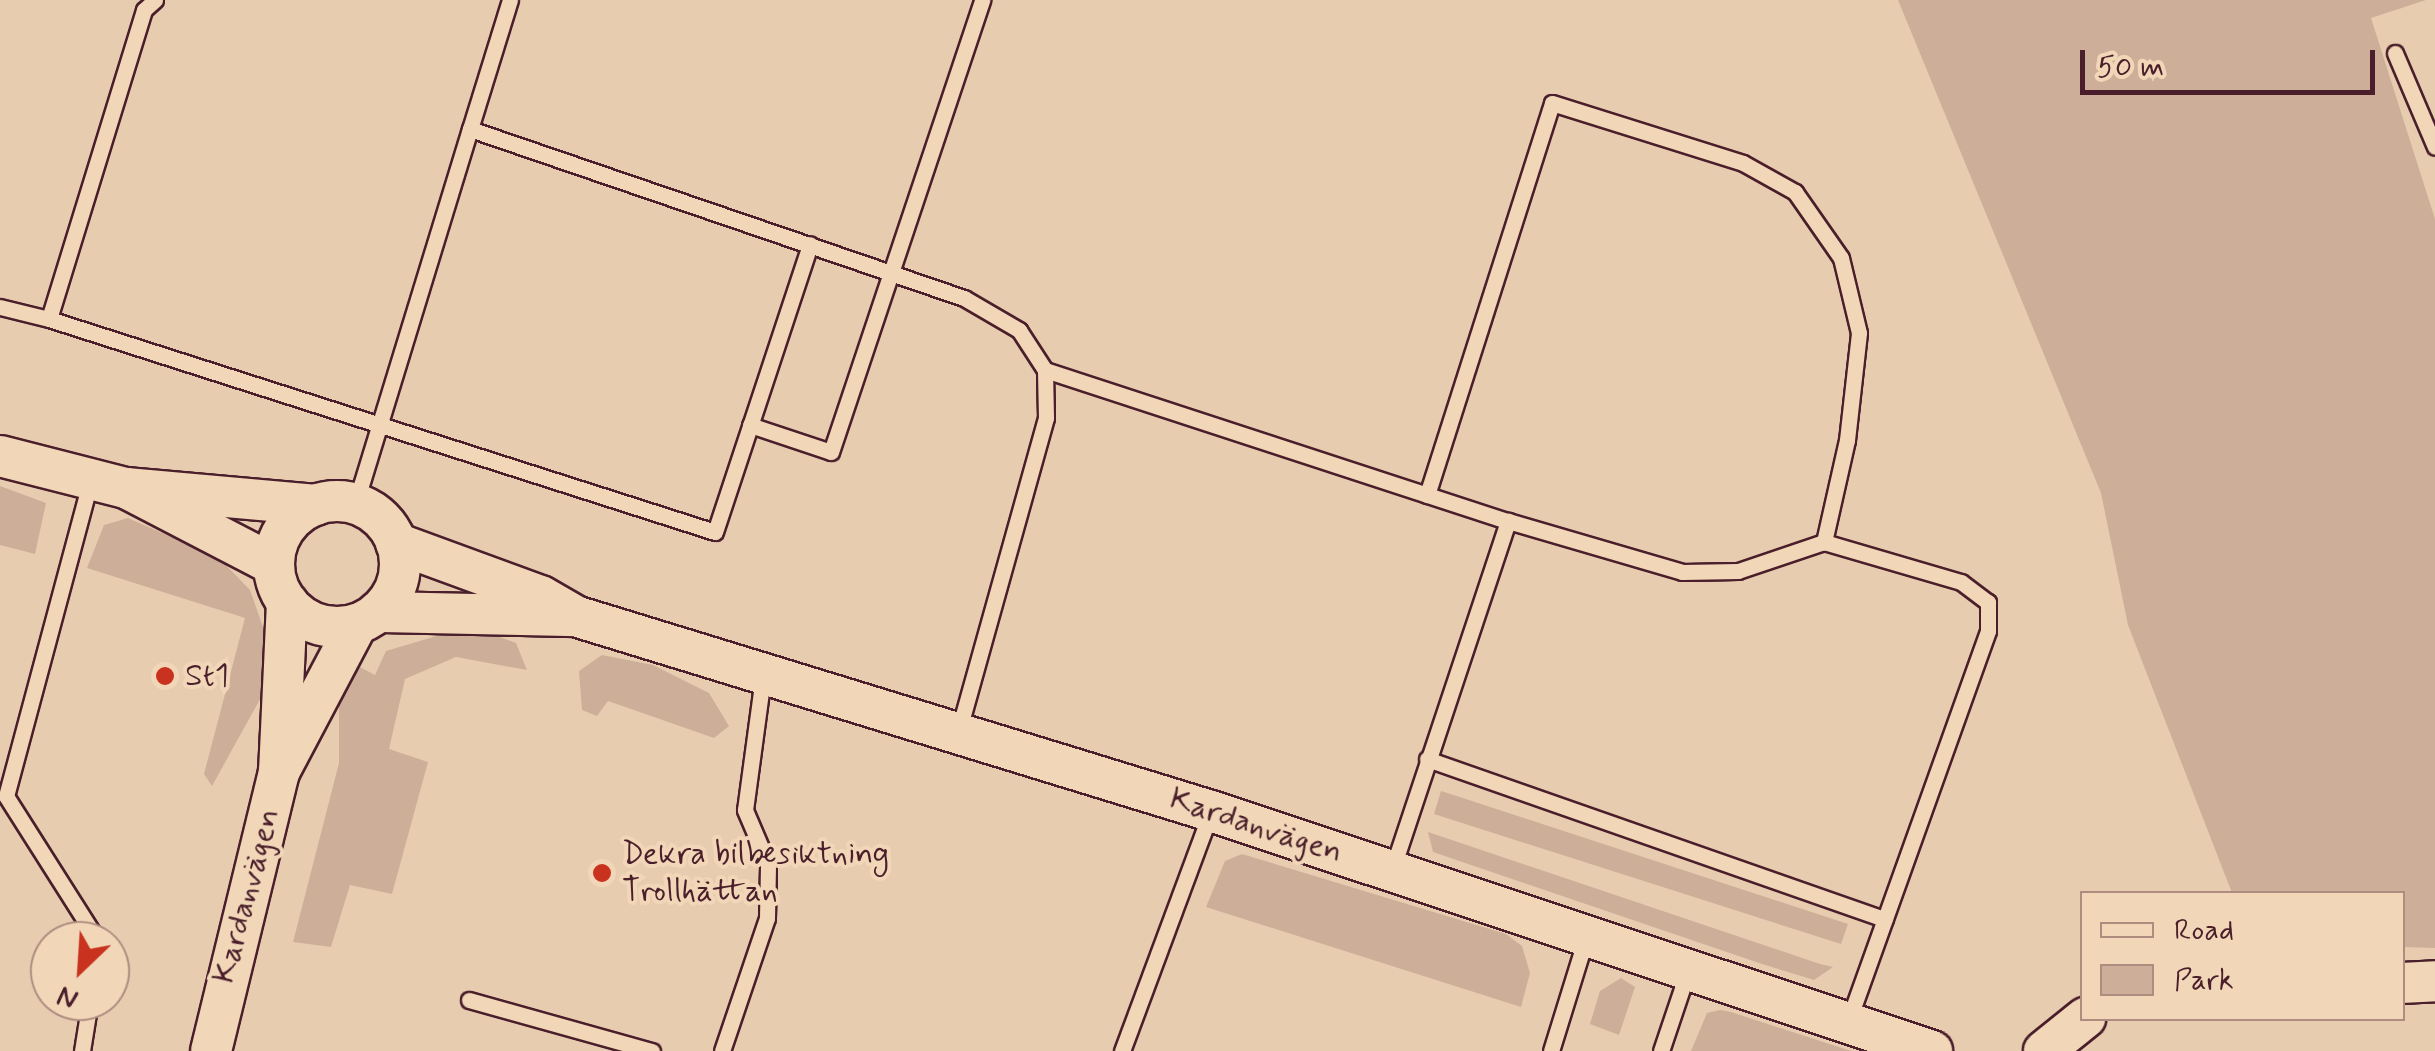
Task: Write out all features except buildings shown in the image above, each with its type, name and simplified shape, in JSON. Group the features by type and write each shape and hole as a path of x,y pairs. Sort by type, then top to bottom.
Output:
{"street":[{"path":"0,456 108,484 336,505 380,520 396,543 397,582 368,618 318,624 280,584 108,484"},
{"path":"280,584 286,528 336,505"},
{"name":"Kardanvägen","path":"396,543 541,596 575,616 1211,811 1848,1022 1918,1049"},
{"name":"Kardanvägen","path":"209,1041 279,772 280,584"},
{"name":"Kardanvägen","path":"279,772 368,618 575,616"},
{"path":"2405,983 2435,982"},
{"path":"2044,1051 2081,1021"}],"lane":[{"path":"49,319 144,10 155,0"},
{"path":"336,505 376,424 510,0"},
{"path":"750,425 831,452 982,0"},
{"path":"2395,53 2435,147"},
{"path":"1427,495 1552,103 1743,162 1796,192 1841,258 1859,333 1847,440 1824,542"},
{"path":"470,129 964,298 1020,330 1045,370 1046,418 958,736"},
{"path":"0,307 49,319 715,532 810,244"},
{"path":"1045,370 1508,521 1682,572 1738,571 1824,542 1961,582 1988,602 1988,631 1848,1022"},
{"path":"85,921 6,796 108,484"},
{"path":"1391,871 1508,521"},
{"path":"722,1051 768,918 768,864 745,810 764,674"},
{"path":"1427,759 1885,919"},
{"path":"1122,1051 1211,811"},
{"path":"1552,1051 1586,938"},
{"path":"1661,1051 1688,971"},
{"path":"469,1000 652,1051"},
{"path":"82,1051 87,1021"}],"green space":[{"path":"1898,0 2426,0 2371,18 2435,219 2435,948 2405,947 2405,891 2231,891 2128,625 2101,493"},
{"path":"0,486 46,503 35,554 0,545"},
{"path":"128,518 219,558 250,590 270,647 264,692 212,786 204,774 245,618 87,568 104,525"},
{"path":"470,626 516,643 527,670 456,657 405,679 389,749 428,762 392,894 350,885 331,947 293,942 339,763 339,700 356,665 375,675 386,651"},
{"path":"602,655 653,665 709,693 729,726 714,738 608,701 597,716 582,710 579,671"},
{"path":"1441,791 1848,924 1841,944 1434,814"},
{"path":"1428,832 1833,967 1814,980 1762,964 1433,852"},
{"path":"1242,854 1506,934 1522,946 1530,973 1521,1007 1206,907 1225,861"},
{"path":"1621,978 1635,987 1619,1035 1590,1024 1600,991"},
{"path":"1720,1010 1851,1051 1691,1051 1707,1013"}],"place":[{"name":"St1","path":"165,676"},
{"name":"Dekra bilbesiktning Trollhättan","path":"602,873"}]}
